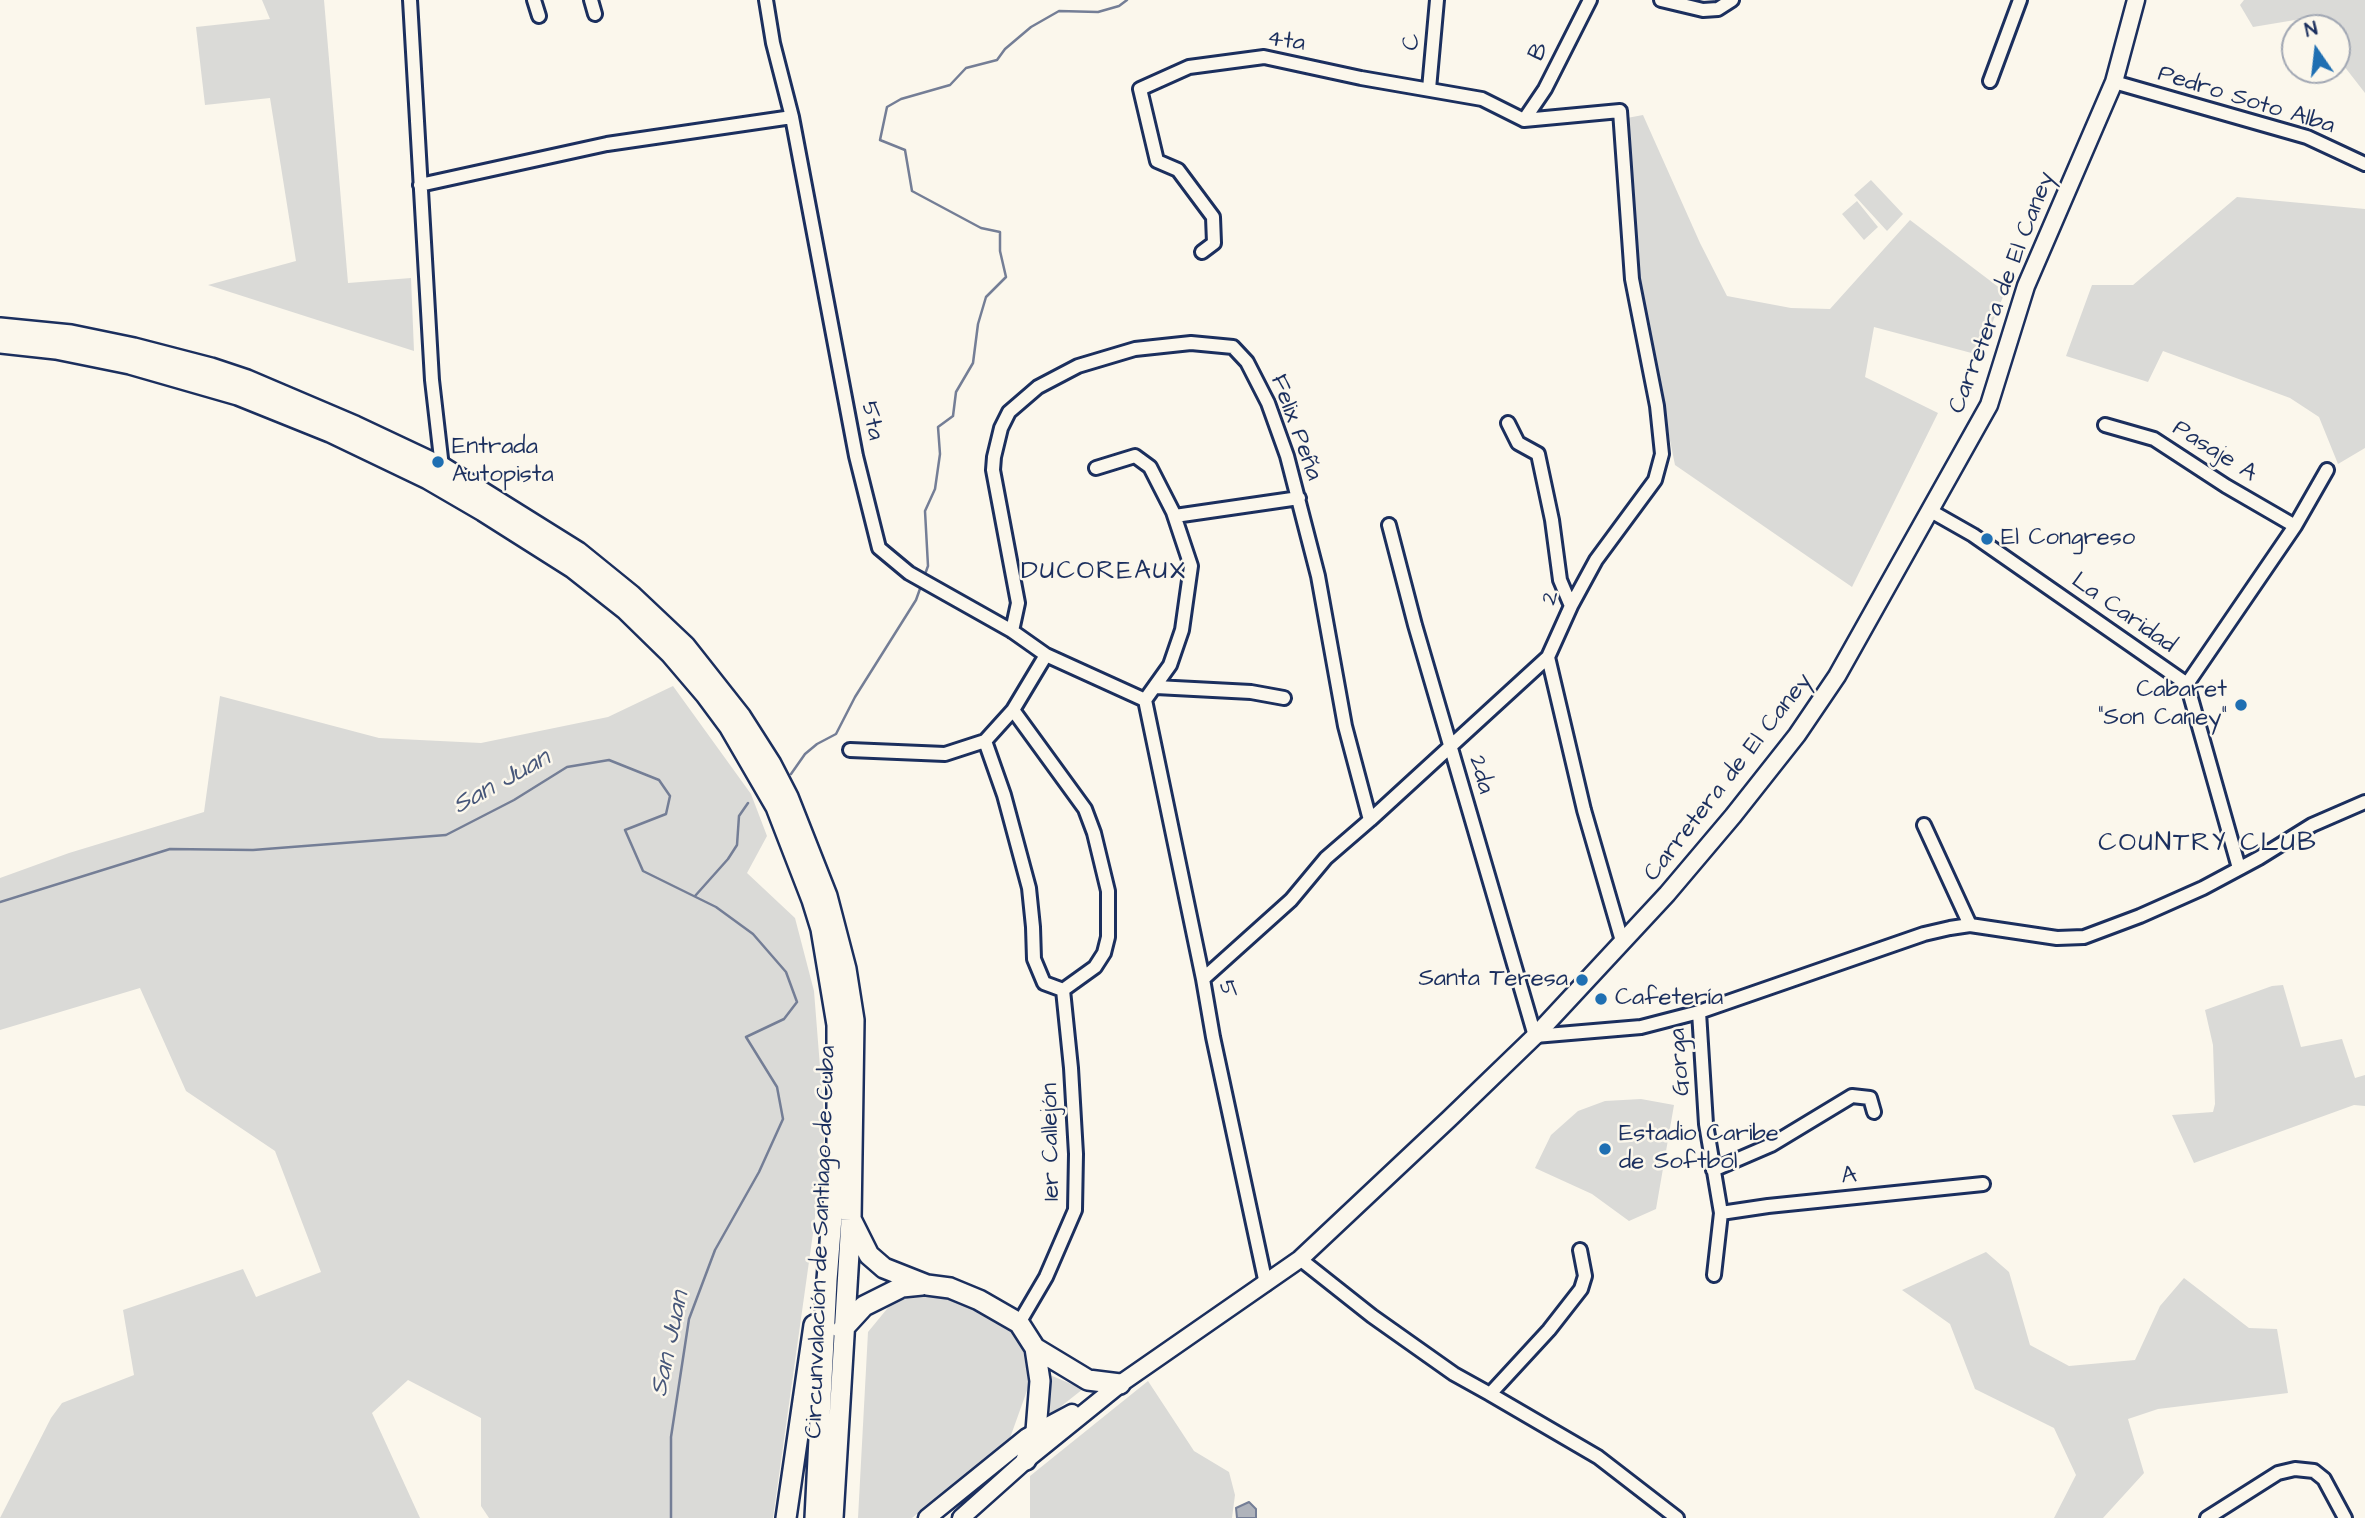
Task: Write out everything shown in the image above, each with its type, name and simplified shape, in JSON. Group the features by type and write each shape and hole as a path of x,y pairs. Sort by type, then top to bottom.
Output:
{"highway":[{"name":"Circunvalación de Santiago de Cuba","path":"0,328 71,335 211,368 247,380 355,426 578,552 631,595 685,646 741,717 788,797 827,896 846,969 855,1032 851,1220 833,1518"},
{"name":"Circunvalación de Santiago de Cuba","path":"0,343 56,349 130,364 238,395 435,473 483,510 573,568 625,608 671,654 706,695 750,759 776,807 813,900 821,929 837,1026 837,1155 827,1280 815,1518"},
{"path":"851,1220 864,1246 876,1262 896,1274 927,1285"},
{"path":"786,1518 813,1331 827,1280"},
{"path":"822,1372 845,1324 864,1306 902,1287 927,1285 950,1288 979,1300 1018,1323 1035,1348 1088,1380 1120,1384"},
{"path":"844,1350 851,1325 864,1306"},
{"path":"1026,1460 1038,1405 1040,1381 1035,1348"}],"main road":[{"name":"Carretera de El Caney","path":"961,1518 1102,1397 1300,1259 1535,1036 1676,884 1797,735 1830,688 1989,405 2026,286 2114,82 2136,0"},
{"name":"Carretera de El Caney","path":"928,1518 1032,1434 1102,1397"}],"street":[{"path":"410,0 435,473"},
{"path":"534,0 539,16"},
{"path":"591,0 595,14"},
{"name":"5ta","path":"766,0 773,43 792,117 849,420 879,548 909,573 1012,631 1046,655 1145,700"},
{"name":"C","path":"1429,89 1437,0"},
{"name":"B","path":"1524,120 1545,89 1590,0"},
{"path":"1661,0 1703,9 1718,9 1732,0"},
{"path":"1990,81 2020,0"},
{"name":"4ta","path":"1202,252 1214,243 1213,217 1178,170 1157,161 1140,89 1189,67 1264,57 1361,78 1482,99 1524,120"},
{"name":"Pedro Soto Alba","path":"2114,82 2307,137 2365,164"},
{"name":"2","path":"1203,979 1291,900 1326,858 1548,657 1596,559 1655,480 1662,454 1657,406 1632,279 1620,111 1524,120"},
{"path":"420,185 607,144 792,117"},
{"name":"Felix Peña","path":"1012,631 1018,603 993,470 998,438 1009,412 1038,387 1078,366 1135,349 1191,342 1233,347 1247,362 1268,403 1287,456 1318,576 1345,726 1370,820"},
{"path":"1508,424 1518,443 1538,454 1552,520 1560,580 1571,606"},
{"name":"Pasaje A","path":"2105,425 2154,439 2226,486 2295,526"},
{"path":"1096,468 1135,456 1155,474 1175,516 1191,566 1182,630 1170,664 1145,700"},
{"name":"La Caridad","path":"2187,684 2295,526 2327,470"},
{"path":"1175,516 1299,499"},
{"name":"La Caridad","path":"1929,510 1973,536 2187,684 2239,868"},
{"name":"2da","path":"1389,525 1535,1036"},
{"path":"850,750 945,754 985,741 1013,710 1046,655"},
{"path":"1548,657 1584,810 1622,941"},
{"path":"1156,687 1251,692 1284,698"},
{"name":"5","path":"1145,700 1266,1284"},
{"path":"985,741 1004,795 1028,888 1034,958 1044,983 1063,990 1095,967 1104,953 1109,916 1108,891 1094,833 1085,809 1013,710"},
{"path":"1535,1036 1641,1027 1699,1012 1924,934 1969,925 2057,939 2084,937 2164,905 2239,868 2312,825 2365,802"},
{"path":"1924,825 1969,925"},
{"name":"1er Callejón","path":"1018,1323 1046,1277 1075,1210 1074,1117 1063,990"},
{"name":"Gorga","path":"1699,1012 1706,1124 1721,1213 1714,1275"},
{"path":"1713,1170 1771,1144 1852,1096 1870,1098 1874,1112"},
{"name":"A","path":"1721,1213 1983,1184"},
{"path":"1490,1394 1549,1330 1581,1290 1585,1276 1580,1251"},
{"path":"1300,1259 1382,1324 1454,1374 1598,1457 1678,1518"},
{"path":"2207,1518 2278,1473 2295,1469 2314,1471 2324,1479 2345,1518"}],"shaded area":[{"path":"262,0 324,0 348,283 411,278 414,351 208,285 296,261 270,98 205,105 196,27 270,19"},
{"path":"2244,0 2365,0 2365,93 2351,75 2351,14 2281,14 2281,22 2253,27 2240,5"},
{"path":"1643,115 1700,243 1727,296 1791,308 1830,309 1910,220 2005,292 1979,355 1874,327 1865,377 1938,413 1852,587 1675,465 1637,278 1627,118"},
{"path":"1871,180 1903,214 1887,231 1854,195"},
{"path":"2237,197 2365,209 2365,448 2338,464 2319,417 2290,398 2163,351 2148,382 2066,356 2092,285 2133,285"},
{"path":"1857,201 1878,227 1864,240 1842,214"},
{"path":"673,686 751,794 767,836 747,873 795,918 814,991 825,1130 773,1518 489,1518 481,1506 481,1418 408,1380 372,1413 420,1518 0,1518 51,1418 62,1403 134,1375 123,1310 243,1269 256,1297 321,1272 275,1151 186,1091 140,988 0,1030 0,878 69,853 204,812 220,696 379,738 481,743 608,717"},
{"path":"2283,985 2301,1047 2342,1039 2355,1078 2365,1075 2365,1106 2354,1105 2194,1163 2172,1115 2213,1112 2213,1045 2205,1010 2272,986"},
{"name":"Estadio Caribe de Softbol","path":"1641,1099 1674,1105 1656,1209 1629,1221 1592,1194 1535,1168 1551,1135 1578,1111 1605,1101"},
{"path":"1986,1252 2009,1272 2030,1345 2069,1366 2135,1360 2160,1306 2184,1278 2249,1328 2277,1329 2288,1393 2158,1409 2128,1419 2144,1473 2103,1518 2054,1518 2076,1475 2054,1428 1975,1389 1950,1324 1902,1290"},
{"path":"927,1291 959,1297 998,1318 1022,1344 1029,1385 1010,1438 912,1518 858,1518 868,1332 891,1304"},
{"path":"1050,1375 1083,1389 1050,1415"},
{"path":"1148,1381 1194,1451 1229,1472 1235,1495 1232,1518 1030,1518 1030,1476"},
{"path":"1249,1502 1256,1509 1256,1518 1237,1518 1236,1508"}],"waterway":[{"path":"924,577 928,566 925,511 935,489 940,454 938,427 953,416 956,392 973,363 978,324 986,297 1006,277 1000,251 1000,232 981,228 912,191 905,150 880,140 887,107 901,99 950,85 966,68 997,60 1005,49 1031,27 1059,11 1098,12 1119,6 1127,0"},
{"path":"791,774 805,754 836,734 855,697 916,600 921,586"},
{"name":"San Juan","path":"0,902 170,849 253,850 446,835 514,800 567,767 609,760 659,780 670,796 666,814 625,830 643,871 716,907 753,934 786,972 797,1002 784,1019 746,1037 777,1087 783,1119 759,1172 715,1250 689,1319 671,1437 671,1518"},
{"path":"695,896 737,845 739,816 748,803"}],"place":[{"name":"Entrada Autopista","path":"438,462"},
{"name":"El Congreso","path":"1987,539"},
{"name":"Cabaret \"Son Caney\"","path":"2241,705"},
{"name":"Santa Teresa","path":"1582,980"},
{"name":"Cafetería","path":"1601,999"},
{"name":"Estadio Caribe de Softbol","path":"1605,1149"}],"district":[{"name":"DUCOREAUX","path":"1104,573"},
{"name":"COUNTRY CLUB","path":"2208,845"}]}
